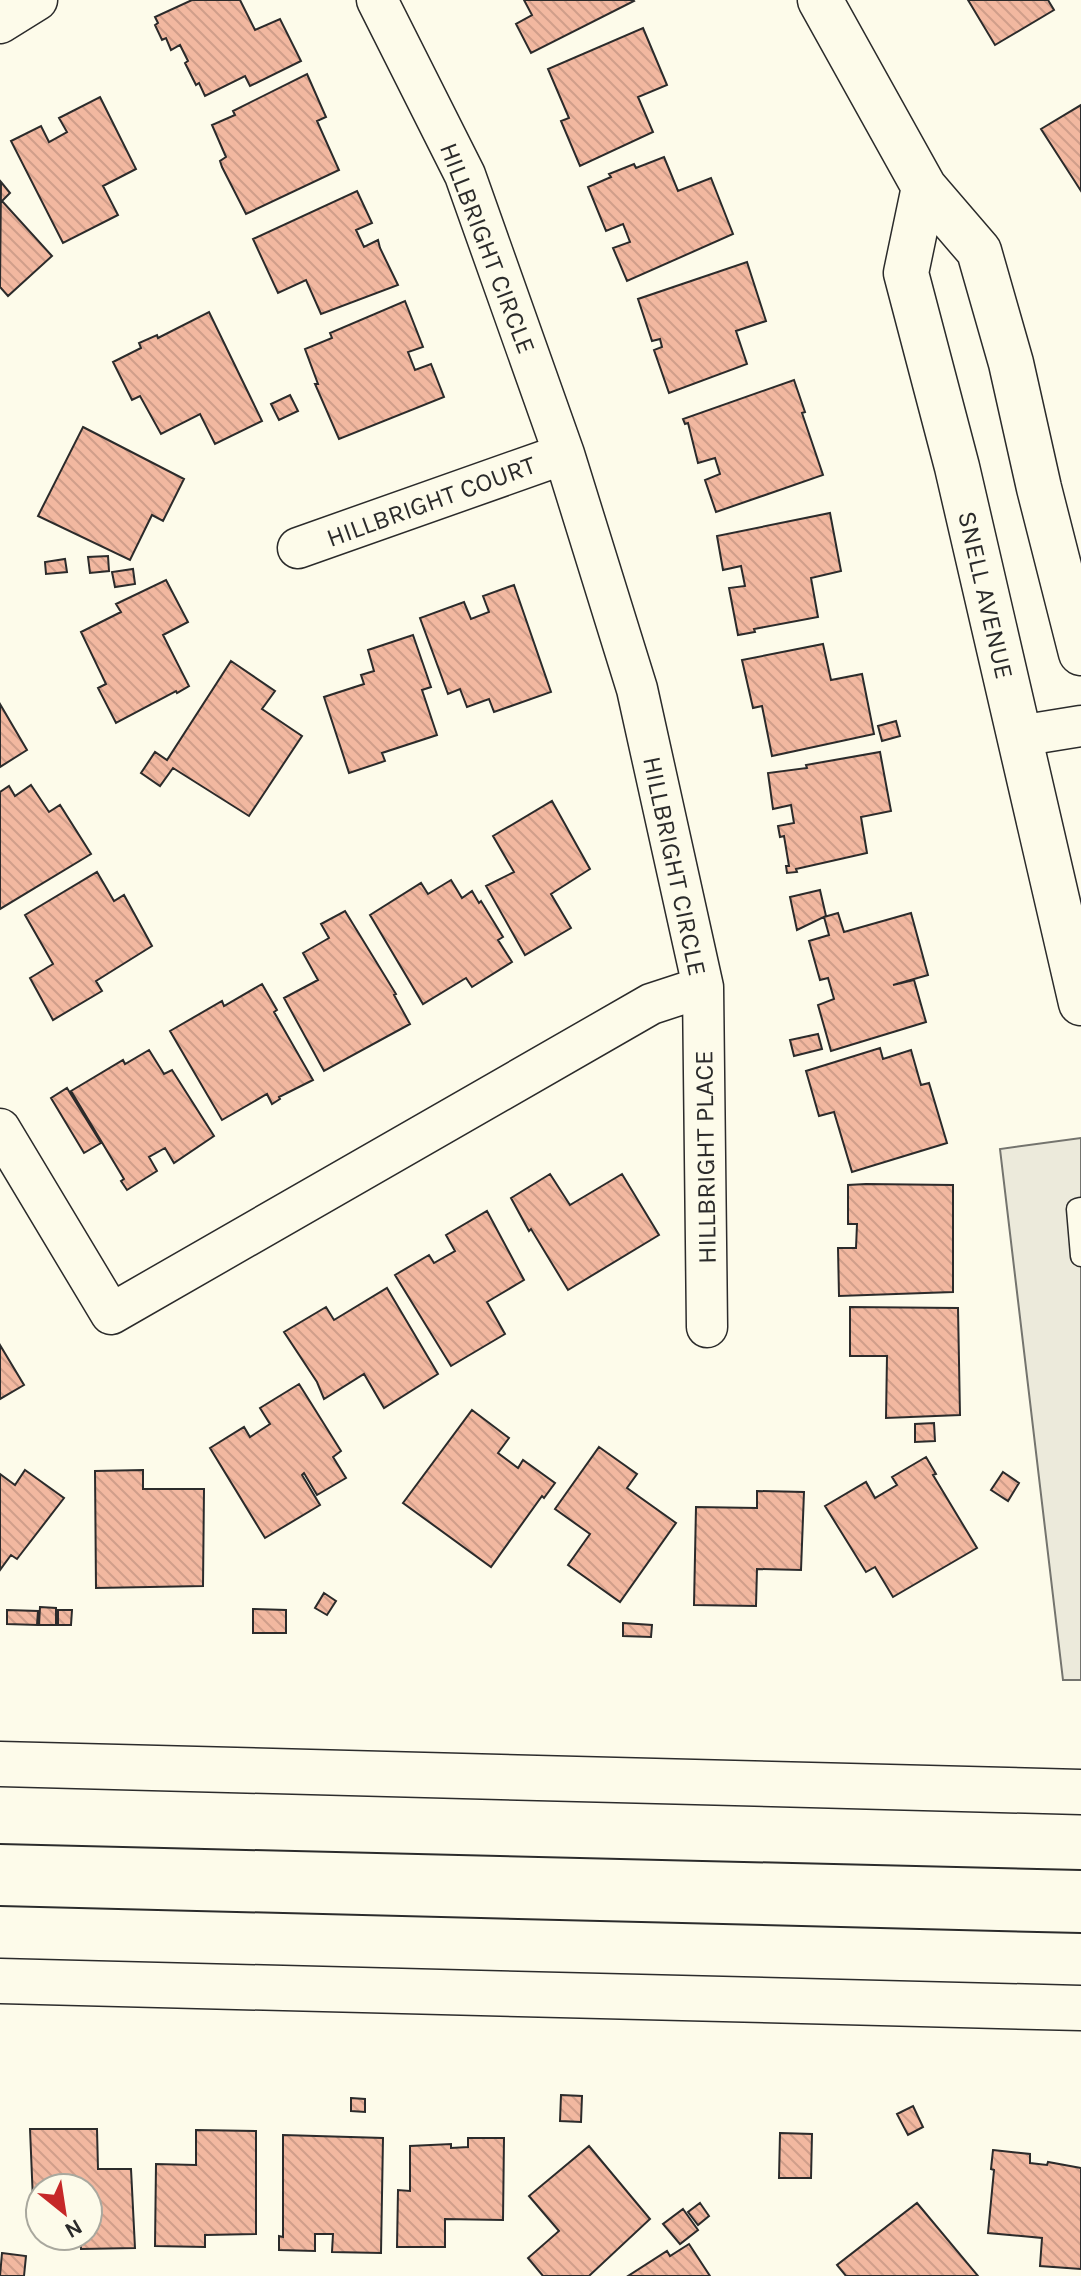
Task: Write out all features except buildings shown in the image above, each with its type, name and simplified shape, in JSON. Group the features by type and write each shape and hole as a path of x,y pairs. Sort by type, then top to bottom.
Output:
{"main road":[{"path":"820,0 924,187 979,251 1011,363 1081,653"},
{"name":"SNELL AVENUE","path":"924,187 906,273 957,467 1081,1003"},
{"path":"0,1764 1081,1792"},
{"path":"0,1981 1081,2008"}],"street":[{"path":"0,23 37,0"},
{"name":"HILLBRIGHT CIRCLE","path":"0,1129 111,1314 651,1004 703,987 637,689 564,454 465,175 377,0"},
{"name":"HILLBRIGHT COURT","path":"298,548 564,454"},
{"path":"1019,736 1081,726"},
{"name":"HILLBRIGHT PLACE","path":"703,987 707,1327"}],"lane":[{"path":"1081,1208 1077,1209 1081,1256"}],"shaded area":[{"path":"1081,1138 1081,1680 1063,1680 1000,1149"}],"tram line":[{"path":"0,1844 1081,1870"},
{"path":"0,1906 1081,1933"}]}
